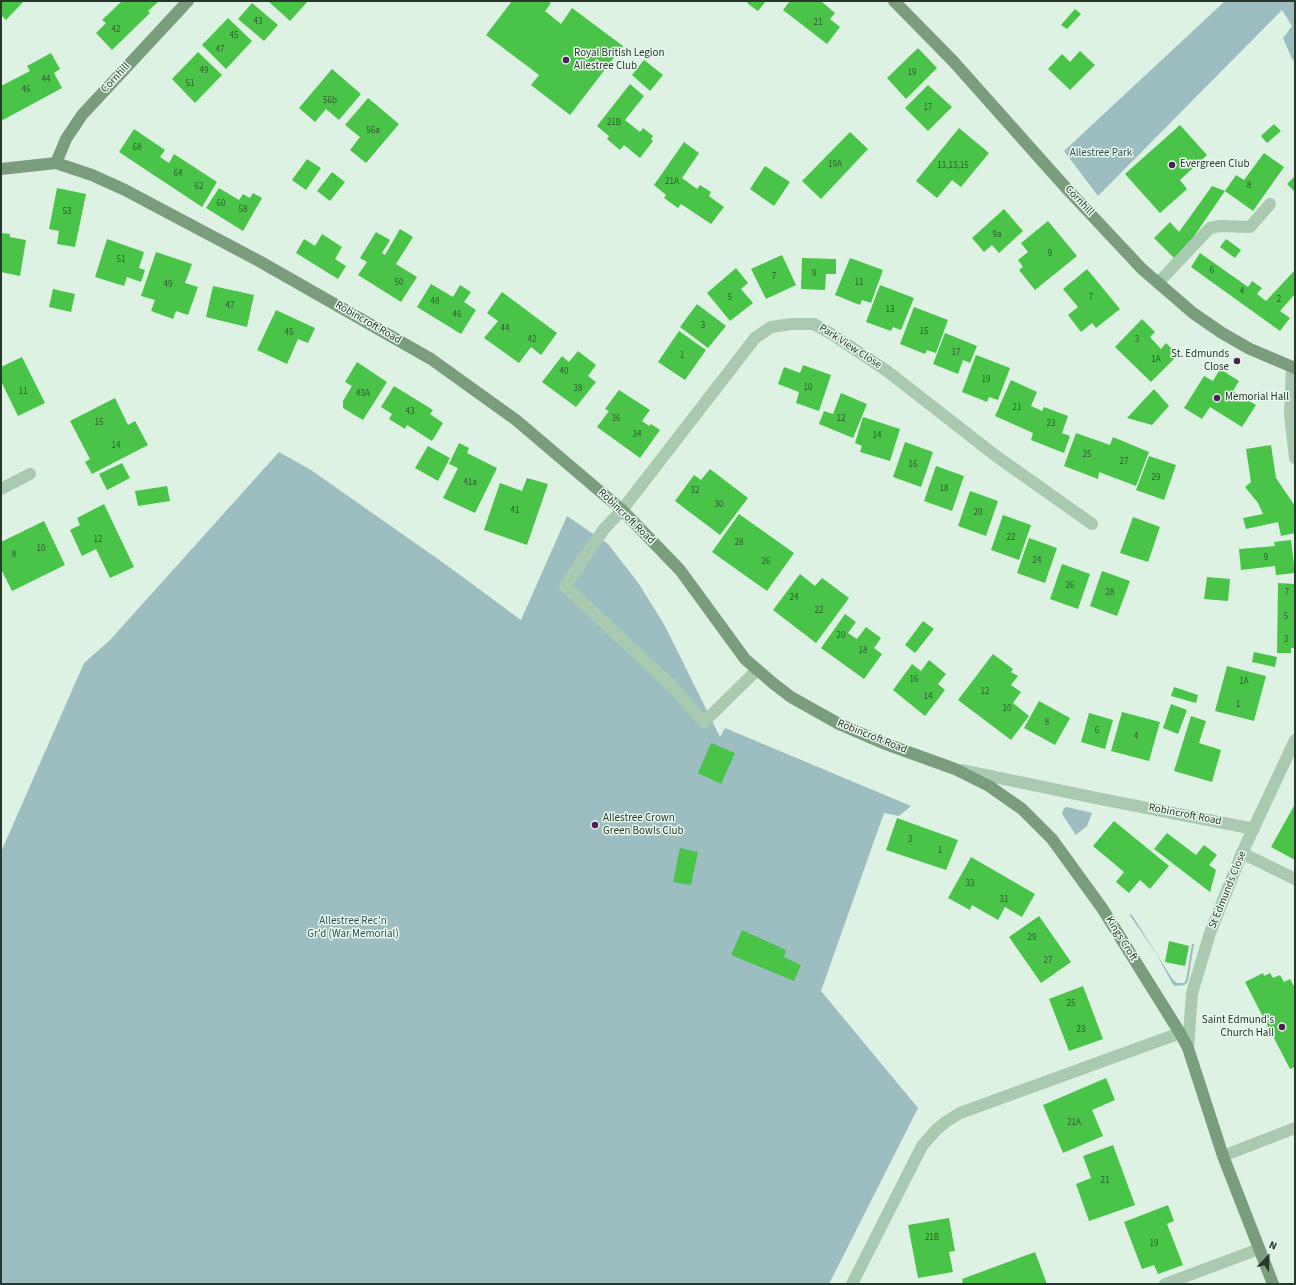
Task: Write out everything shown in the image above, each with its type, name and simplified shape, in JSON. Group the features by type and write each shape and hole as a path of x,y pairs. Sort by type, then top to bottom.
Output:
{"street":[{"name":"Cornhill","path":"56,163 66,139 82,115 188,1"},
{"name":"Cornhill","path":"894,1 953,61 1142,269 1193,313 1222,333 1250,349 1294,368"},
{"name":"Robincroft Road","path":"1,169 56,163 92,175 132,194 258,261 431,359 516,420 622,510 680,570 745,659 791,698 832,721 883,743 955,768 1254,829"},
{"path":"1158,283 1210,228 1220,226 1250,227 1270,204"},
{"name":"Park View Close","path":"757,670 704,722 672,686 565,586 604,529 622,510 755,338 771,327 791,324 814,324 833,335 887,371 996,456 1092,524"},
{"path":"1294,368 1290,415 1295,458"},
{"path":"1,489 30,474"},
{"name":"St Edmunds Close","path":"1188,1048 1192,993 1210,933 1242,853 1295,740"},
{"name":"Kings Croft","path":"955,768 989,786 1022,809 1052,839 1102,908 1180,1033 1188,1048 1223,1156 1273,1284"},
{"path":"1242,853 1295,879"},
{"path":"852,1284 922,1146 937,1129 947,1121 960,1113 1180,1033"},
{"path":"1223,1156 1295,1128"},
{"path":"1165,1284 1259,1249"}],"green space":[{"name":"Allestree Park","path":"1225,1 1295,1 1295,61 1292,59 1283,38 1292,26 1282,10 1098,196 1064,151"},
{"name":"Allestree Rec'n Gr'd (War Memorial)","path":"279,452 311,470 445,564 521,620 567,516 608,544 639,584 665,626 720,737 725,728 911,806 899,816 884,813 821,991 918,1108 829,1284 1,1284 1,852 84,663 110,640"},
{"path":"1067,807 1092,813 1087,826 1076,835 1062,814 1064,808"},
{"path":"1129,914 1132,915 1173,980 1177,983 1184,983 1186,980 1192,944 1194,944 1188,981 1185,985 1175,986 1172,983 1157,955"}],"building":[{"path":"1,1 24,1 6,20 1,15"},
{"path":"122,1 159,1 148,11 150,13 112,50 96,33 106,23 102,20"},
{"path":"268,1 308,1 290,21"},
{"name":"Royal British Legion Allestree Club","path":"512,1 547,1 551,3 545,11 561,24 572,8 623,46 570,115 531,85 539,75 486,35"},
{"path":"748,1 766,1 758,11 747,3"},
{"path":"790,1 821,1 835,13 830,19 840,27 827,44 783,10"},
{"path":"252,3 278,25 264,41 238,19"},
{"path":"1075,9 1081,14 1067,29 1061,25"},
{"path":"228,18 252,41 226,69 202,45"},
{"path":"918,48 937,68 906,99 887,78"},
{"path":"1080,51 1095,65 1070,90 1048,69 1062,54 1070,62"},
{"path":"198,52 222,75 195,103 172,79"},
{"path":"51,53 60,69 54,73 62,88 1,121 1,86 30,71 27,66"},
{"path":"644,60 663,75 650,91 632,75"},
{"path":"332,69 361,94 339,120 326,109 315,122 299,108"},
{"path":"630,84 644,96 625,120 640,132 643,128 653,136 651,139 653,141 640,158 624,145 620,150 607,139 609,136 597,126"},
{"path":"928,85 952,107 928,131 905,108"},
{"path":"368,98 399,124 366,163 350,150 360,137 345,125"},
{"path":"1274,124 1281,131 1267,143 1261,136"},
{"path":"1180,125 1207,155 1180,180 1187,189 1160,213 1125,174"},
{"path":"959,128 989,153 961,187 952,180 937,198 916,181"},
{"path":"134,129 165,150 160,157 169,163 174,154 217,182 202,207 119,152"},
{"path":"850,132 868,149 821,199 802,181"},
{"path":"684,142 699,153 682,178 697,189 700,185 711,192 709,196 724,207 711,224 681,204 678,208 664,198 666,195 654,185"},
{"path":"1264,153 1284,167 1253,211 1225,191 1236,175 1244,180"},
{"path":"307,159 321,168 306,190 292,180"},
{"path":"765,166 790,182 774,206 750,189"},
{"path":"332,172 345,182 330,201 317,191"},
{"path":"1295,176 1295,192 1287,184"},
{"path":"1212,186 1225,191 1186,248 1175,259 1154,238 1170,222 1179,232"},
{"path":"57,188 86,194 75,247 57,244 59,231 49,229"},
{"path":"219,188 239,200 243,194 250,198 253,193 262,198 243,231 206,208"},
{"path":"1004,209 1023,231 999,253 992,245 984,252 972,238"},
{"path":"1048,221 1077,256 1035,290 1019,270 1023,267 1018,260 1028,252 1021,243"},
{"path":"400,229 413,237 396,264 417,277 401,302 358,275 367,262 360,258 376,232 390,240 382,253 385,255"},
{"path":"1,233 10,234 10,237 26,240 20,276 1,272"},
{"path":"322,234 342,247 335,259 346,266 338,279 296,253 304,239 315,246"},
{"path":"107,239 144,252 139,268 145,270 141,282 127,277 124,286 95,277"},
{"path":"1226,239 1241,250 1235,258 1220,247"},
{"path":"156,252 192,264 185,283 198,287 188,315 176,311 173,319 151,311 155,300 141,296"},
{"path":"1200,253 1248,287 1252,281 1262,288 1257,294 1266,301 1295,270 1295,294 1280,311 1290,318 1280,331 1191,267"},
{"path":"782,255 796,285 766,299 751,269"},
{"path":"802,258 836,259 836,274 826,274 825,290 801,289"},
{"path":"850,258 883,270 871,303 862,300 860,305 835,295"},
{"path":"736,268 748,283 741,289 753,303 730,321 707,293"},
{"path":"1087,269 1120,309 1096,328 1092,323 1081,332 1068,315 1078,307 1063,289"},
{"path":"431,284 453,297 460,285 471,292 464,302 476,310 461,334 417,307"},
{"path":"880,285 914,298 901,330 893,327 891,331 866,322"},
{"path":"213,286 254,295 247,327 206,317"},
{"path":"53,289 75,294 71,312 49,307"},
{"path":"502,292 557,333 541,355 531,347 519,363 484,338 498,321 487,313"},
{"path":"697,304 726,326 708,348 680,327"},
{"path":"914,307 948,320 936,353 927,350 925,354 900,344"},
{"path":"276,310 315,328 308,343 298,339 287,364 257,350"},
{"path":"1142,319 1155,332 1150,337 1161,349 1166,343 1178,355 1151,382 1115,347"},
{"path":"679,331 706,350 685,380 658,362"},
{"path":"945,333 977,346 970,363 963,360 958,374 933,364"},
{"path":"578,351 596,365 588,376 596,382 576,407 542,382 562,356 569,362"},
{"path":"976,355 1010,368 998,400 989,397 987,402 962,392"},
{"path":"22,357 45,403 18,416 1,381 1,367"},
{"path":"357,362 387,382 363,420 343,408 343,401 352,386 345,382"},
{"path":"803,365 831,375 819,411 796,403 799,392 778,384 784,367 800,373"},
{"name":"Memorial Hall","path":"1220,369 1239,381 1233,391 1256,405 1242,427 1210,407 1202,419 1184,408 1204,376 1213,381"},
{"path":"1011,380 1037,392 1031,406 1042,411 1044,407 1068,416 1062,433 1070,436 1064,453 1031,440 1033,433 995,416"},
{"path":"394,386 433,410 430,414 443,423 432,441 407,425 405,429 389,419 392,414 381,407"},
{"path":"1154,389 1169,406 1152,425 1127,418"},
{"path":"619,390 650,410 642,421 649,426 651,424 660,430 640,458 597,427 609,411 605,409"},
{"path":"841,393 867,404 853,438 819,424 824,411 833,414"},
{"path":"115,398 128,425 135,421 148,445 92,474 85,462 90,459 70,421"},
{"path":"863,417 900,429 890,461 860,452 862,446 855,443"},
{"path":"1076,433 1110,445 1113,437 1149,452 1136,486 1099,472 1098,479 1064,466"},
{"path":"905,442 933,452 921,487 893,477"},
{"path":"459,443 469,448 467,453 497,468 475,513 443,498 458,468 449,464"},
{"path":"1271,445 1276,478 1295,506 1295,533 1281,536 1278,522 1246,529 1243,518 1263,514 1258,503 1245,487 1251,482 1246,449"},
{"path":"428,446 450,458 438,481 415,468"},
{"path":"1149,456 1176,465 1164,500 1136,490"},
{"path":"122,463 130,478 107,490 99,474"},
{"path":"936,466 964,476 952,511 924,501"},
{"path":"710,469 748,498 720,535 675,501 694,475 701,480"},
{"path":"527,478 548,484 527,545 484,530 500,483 522,491"},
{"path":"167,486 170,501 138,506 135,491"},
{"path":"970,491 998,501 986,536 958,526"},
{"path":"104,504 134,567 110,578 96,549 82,556 70,530 80,525 77,518"},
{"path":"739,514 794,553 767,591 712,552"},
{"path":"1003,515 1031,525 1019,560 991,550"},
{"path":"1133,517 1160,527 1148,562 1120,553"},
{"path":"44,521 65,565 12,591 1,569 1,542"},
{"path":"1029,538 1057,548 1045,583 1017,573"},
{"path":"1291,540 1295,573 1276,575 1275,566 1241,570 1239,549 1275,546 1274,542"},
{"path":"1062,564 1090,574 1078,609 1050,599"},
{"path":"1102,571 1130,581 1117,616 1090,606"},
{"path":"800,574 815,586 822,578 849,598 816,643 773,610"},
{"path":"1207,577 1230,579 1228,601 1204,599"},
{"path":"1278,583 1295,584 1295,648 1291,648 1291,653 1277,653"},
{"path":"845,614 856,622 848,633 857,639 866,627 881,638 874,648 882,654 864,679 821,648"},
{"path":"923,621 934,629 915,653 905,645"},
{"path":"1254,652 1277,657 1275,667 1252,662"},
{"path":"993,654 1013,669 1011,672 1018,676 1011,685 1021,692 1013,703 1029,716 1011,740 958,700"},
{"path":"929,660 946,674 938,684 945,690 925,716 893,690 912,664 921,671"},
{"path":"1227,666 1266,676 1254,721 1215,711"},
{"path":"1174,687 1198,695 1196,703 1171,696"},
{"path":"1039,701 1070,718 1055,745 1024,728"},
{"path":"1171,704 1187,710 1178,734 1163,728"},
{"path":"1122,712 1160,722 1149,761 1111,751"},
{"path":"1089,713 1113,720 1105,749 1081,742"},
{"path":"1191,716 1206,721 1199,743 1221,750 1212,782 1174,771"},
{"path":"711,743 735,753 721,784 698,773"},
{"path":"1295,804 1295,860 1271,847"},
{"path":"897,818 958,840 946,870 886,850"},
{"path":"1114,821 1169,866 1150,889 1140,880 1129,893 1116,882 1124,872 1093,846"},
{"path":"1167,833 1196,855 1204,845 1217,855 1209,865 1216,870 1210,892 1154,849"},
{"path":"680,848 698,852 691,885 673,882"},
{"path":"971,857 1035,894 1022,917 1005,907 998,920 972,905 970,910 948,898"},
{"path":"1039,916 1071,962 1041,983 1009,937"},
{"path":"742,930 786,950 784,957 801,965 794,981 731,955"},
{"path":"1169,941 1189,946 1185,966 1165,962"},
{"name":"Saint Edmund's Church Hall","path":"1263,973 1264,976 1270,973 1273,978 1280,975 1284,982 1290,979 1295,988 1295,1067 1290,1069 1245,982"},
{"path":"1083,986 1103,1039 1069,1051 1049,999"},
{"path":"1106,1078 1115,1100 1092,1110 1103,1136 1063,1153 1043,1105"},
{"path":"1113,1145 1135,1205 1089,1221 1076,1184 1091,1178 1083,1156"},
{"path":"1168,1205 1174,1221 1167,1224 1183,1265 1158,1274 1154,1265 1142,1269 1124,1222"},
{"path":"949,1218 955,1251 949,1252 953,1272 918,1278 908,1225"},
{"path":"1035,1252 1047,1284 963,1284 962,1279"}],"place":[{"name":"Royal British Legion Allestree Club","path":"566,60"},
{"name":"Evergreen Club","path":"1172,165"},
{"name":"St. Edmunds Close","path":"1237,361"},
{"name":"Memorial Hall","path":"1217,398"},
{"name":"Allestree Crown Green Bowls Club","path":"595,825"},
{"name":"Saint Edmund's Church Hall","path":"1282,1027"}]}
